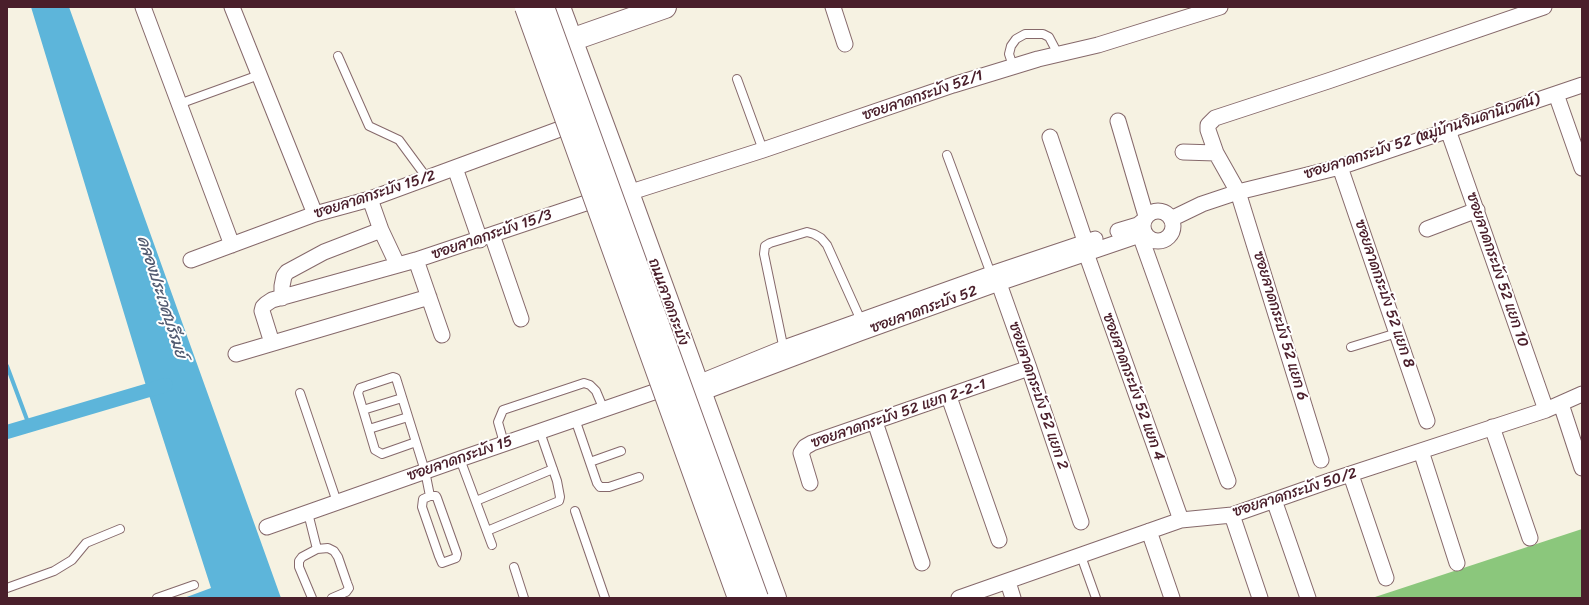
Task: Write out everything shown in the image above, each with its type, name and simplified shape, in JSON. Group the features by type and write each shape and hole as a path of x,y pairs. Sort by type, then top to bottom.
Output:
{"main road":[{"path":"516,7 728,598"},
{"path":"526,7 739,598"},
{"path":"543,7 757,598"},
{"name":"ถนนลาดกระบัง","path":"559,7 776,598"},
{"path":"533,53 665,7"}],"street":[{"path":"144,7 232,244"},
{"path":"232,7 315,214"},
{"path":"833,7 845,44"},
{"name":"ซอยลาดกระบัง 52/1","path":"628,193 763,150 1013,66 1098,45 1220,7"},
{"name":"ซอยลาดกระบัง 52 แยก 6","path":"1322,460 1238,192 1216,153 1208,130 1210,121 1215,118 1335,79 1544,7"},
{"name":"ซอยลาดกระบัง 52 (หมู่บ้านจินดานิเวศน์)","path":"1171,219 1202,204 1238,192 1340,167 1582,85"},
{"path":"1556,94 1582,168"},
{"path":"1118,122 1145,218 1142,226 1144,236 1228,481"},
{"name":"ซอยลาดกระบัง 15/2","path":"191,260 315,214 370,198 560,129"},
{"name":"ซอยลาดกระบัง 52 แยก 10","path":"1448,130 1546,410"},
{"name":"ซอยลาดกระบัง 52 แยก 4","path":"1050,137 1084,238 1085,248 1181,520"},
{"path":"1183,152 1216,153"},
{"name":"ซอยลาดกระบัง 52 แยก 8","path":"1340,167 1427,421"},
{"path":"455,168 521,320"},
{"path":"370,198 381,230 397,264"},
{"name":"ซอยลาดกระบัง 15/3","path":"272,343 262,311 263,307 272,300 397,264 416,260 586,203"},
{"name":"ซอยลาดกระบัง 52","path":"699,388 785,354 995,278 1085,248 1138,225 1151,212 1157,210 1163,211 1168,214 1171,219 1173,226 1167,238 1154,240 1144,236 1085,248"},
{"path":"1427,229 1477,210"},
{"path":"282,298 282,286 284,276 287,272 324,252 381,230"},
{"path":"416,260 442,335"},
{"name":"ซอยลาดกระบัง 52 แยก 2","path":"995,278 1029,368 1081,522"},
{"path":"236,354 429,297"},
{"name":"ซอยลาดกระบัง 52 แยก 2-2-1","path":"810,483 801,459 801,453 805,447 812,443 949,397 1029,368"},
{"name":"ซอยลาดกระบัง 15","path":"267,528 504,443 654,392"},
{"name":"ซอยลาดกระบัง 50/2","path":"959,598 1181,520 1232,515 1546,410 1582,394"},
{"path":"949,397 999,540"},
{"path":"1561,404 1582,468"},
{"path":"875,422 922,563"},
{"path":"1492,428 1530,538"},
{"path":"1421,451 1457,563"},
{"path":"1351,475 1386,578"},
{"path":"1274,500 1308,598"},
{"path":"1232,515 1260,598"},
{"path":"1149,531 1172,598"},
{"path":"1008,582 1013,598"}],"lane":[{"path":"1013,66 1009,54 1011,46 1016,39 1025,34 1038,33 1049,37 1058,54"},
{"path":"338,56 369,126 399,140 427,178"},
{"path":"179,104 259,75"},
{"path":"737,79 763,150"},
{"path":"947,156 995,278"},
{"path":"785,354 764,254 765,246 770,243 807,232 821,238 827,245 858,316 860,327"},
{"path":"1351,347 1397,333"},
{"path":"416,442 382,454 378,453 358,393 360,388 393,377 396,378 416,442 425,472 430,496"},
{"path":"504,443 498,422 503,410 584,383 590,385 596,391 604,410"},
{"path":"300,393 337,502"},
{"path":"363,410 402,398"},
{"path":"369,429 408,417"},
{"path":"575,420 597,483 600,487 609,487 639,477"},
{"path":"487,531 559,501 560,498 553,470 540,432"},
{"path":"590,462 621,451"},
{"path":"460,459 492,545"},
{"path":"476,501 553,470"},
{"path":"430,496 436,496 437,498 457,554 456,558 442,563 438,556 422,507 423,500 430,496"},
{"path":"575,511 605,598"},
{"path":"308,513 317,549"},
{"path":"7,588 54,571 72,560 86,543 120,529"},
{"path":"312,598 299,567 299,561 302,556 317,549 328,548 334,551 338,557 349,588 346,592 332,598"},
{"path":"1081,556 1096,598"},
{"path":"514,567 524,598"},
{"path":"157,598 194,585"}],"green space":[{"path":"1582,529 1582,598 1372,598"}],"water":[{"name":"คลองประเวศบุรีรมย์","path":"31,7 69,7 281,598 184,598 211,588 147,389"}],"waterway":[{"path":"7,366 29,425"},
{"path":"7,432 166,385"}]}
